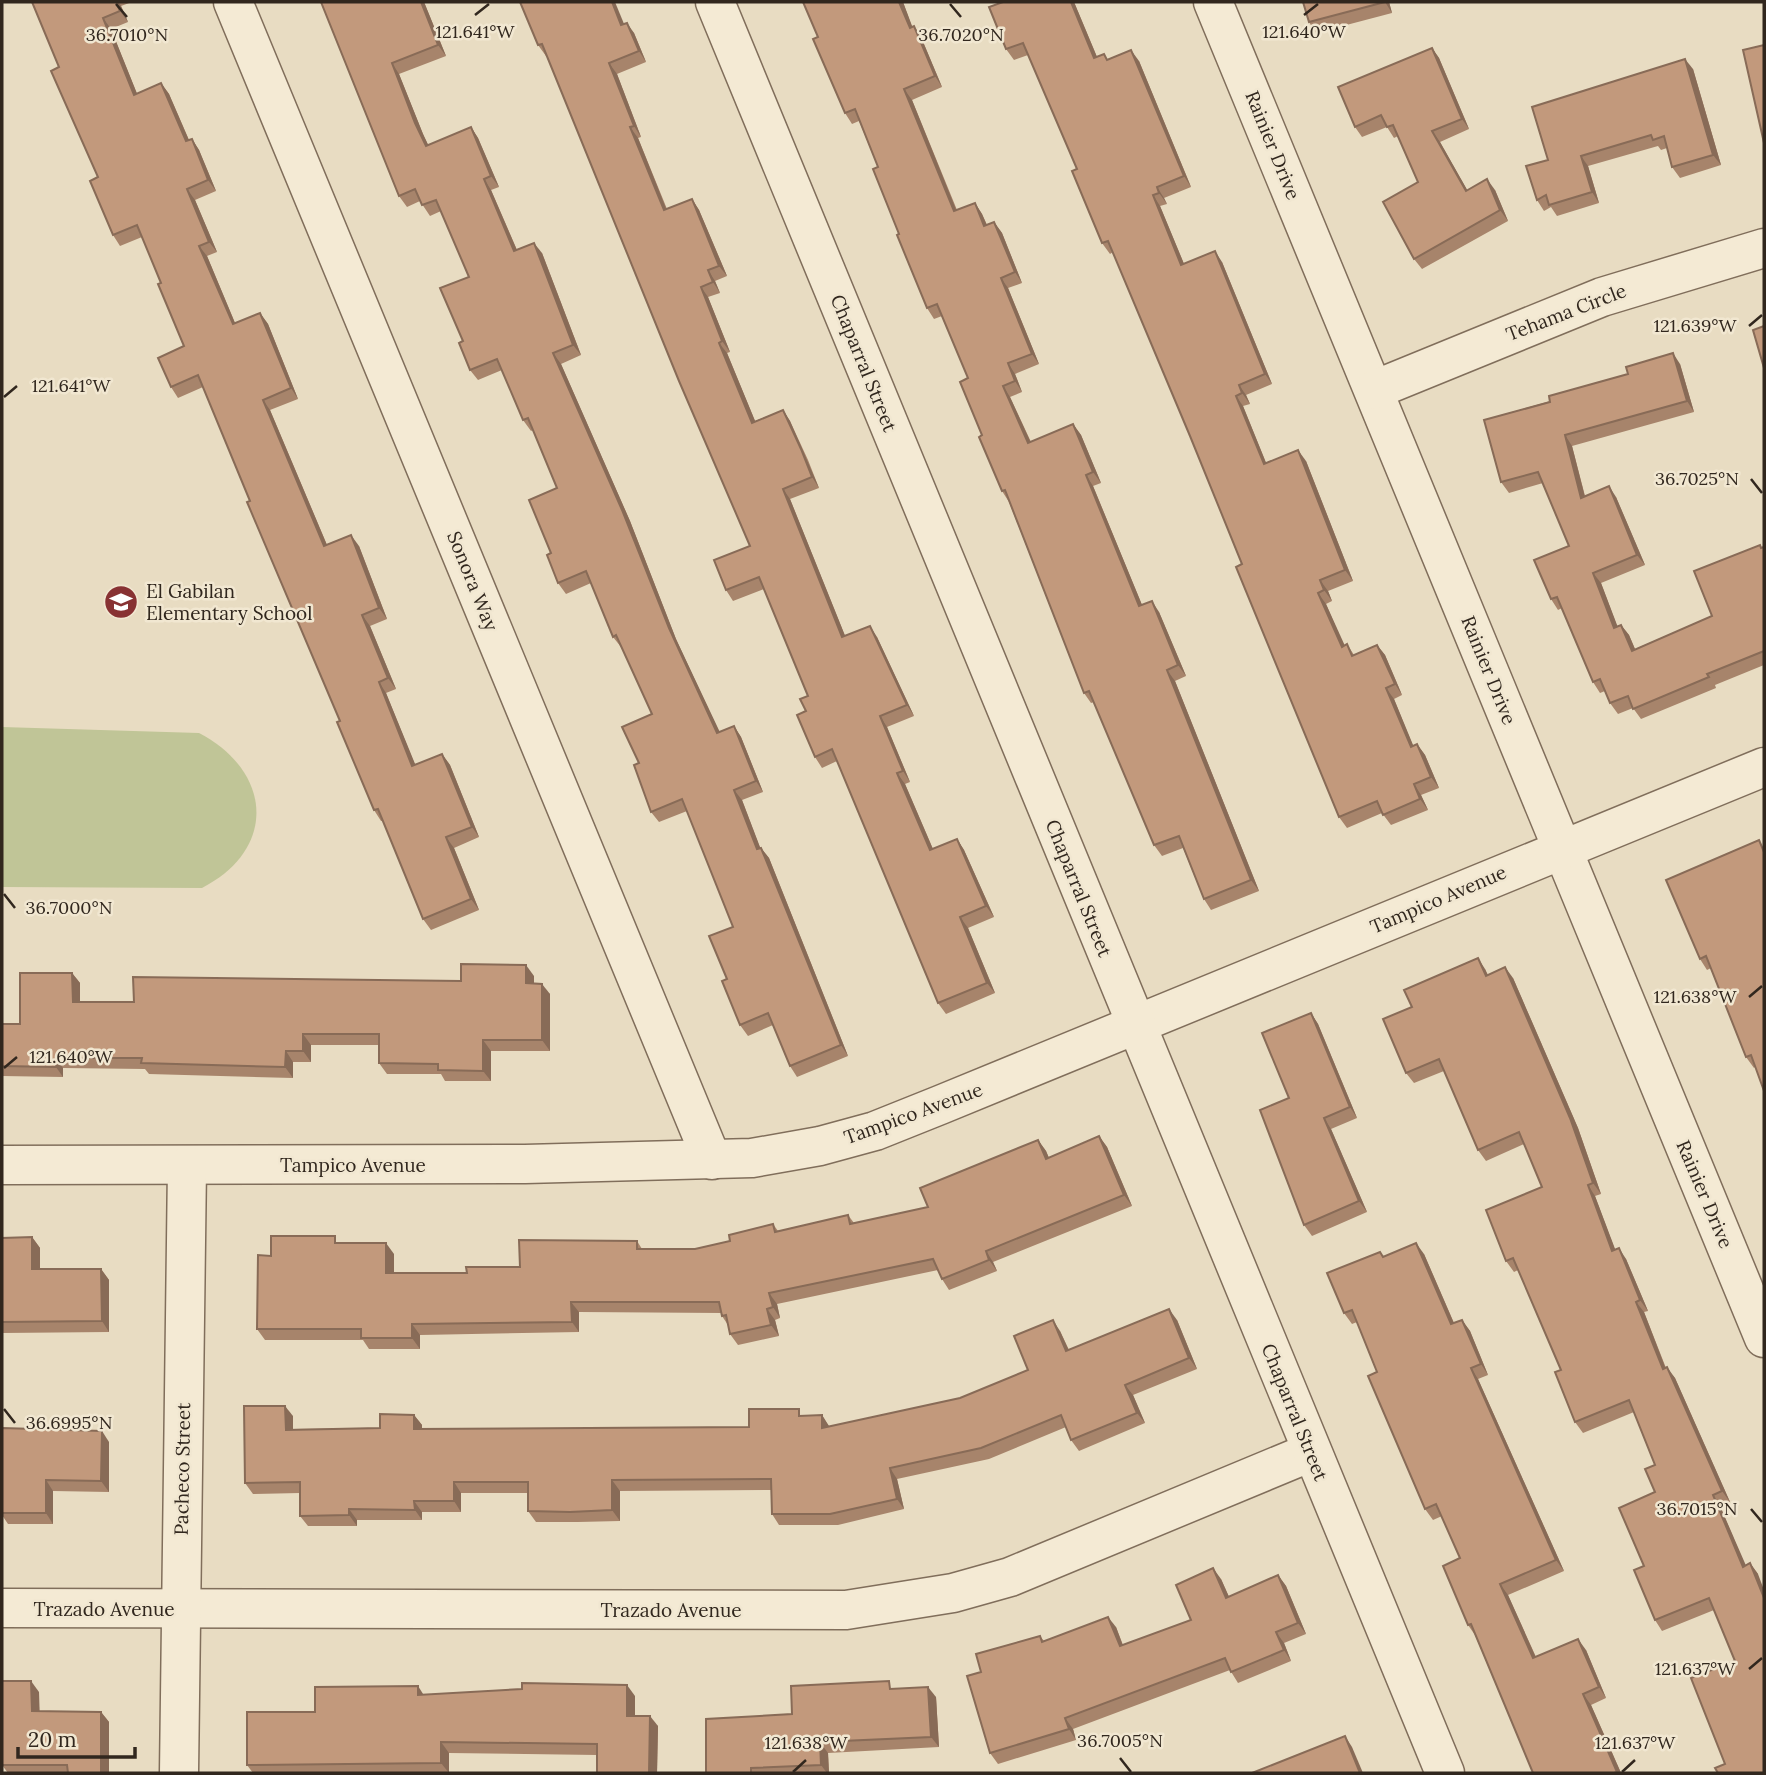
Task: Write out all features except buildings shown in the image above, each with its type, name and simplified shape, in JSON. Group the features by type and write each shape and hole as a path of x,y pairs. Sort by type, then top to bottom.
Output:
{"street":[{"name":"Sonora Way","path":"233,2 712,1160"},
{"name":"Chaparral Street","path":"715,2 1445,1773"},
{"name":"Rainier Drive","path":"1213,2 1562,848 1751,1270 1764,1338"},
{"name":"Tehama Circle","path":"1374,390 1562,312 1644,283 1764,248"},
{"name":"Tampico Avenue","path":"2,1165 525,1164 712,1160 781,1154 875,1131 1764,767"},
{"name":"Pacheco Street","path":"179,1773 187,1166"},
{"name":"Trazado Avenue","path":"2,1608 833,1610 900,1603 1010,1577 1311,1452"}],"green space":[{"path":"2,727 199,733 223,749 241,768 252,788 256,810 254,832 244,853 227,872 202,888 2,887"}],"place":[{"name":"El Gabilan Elementary School","path":"121,602"}]}
